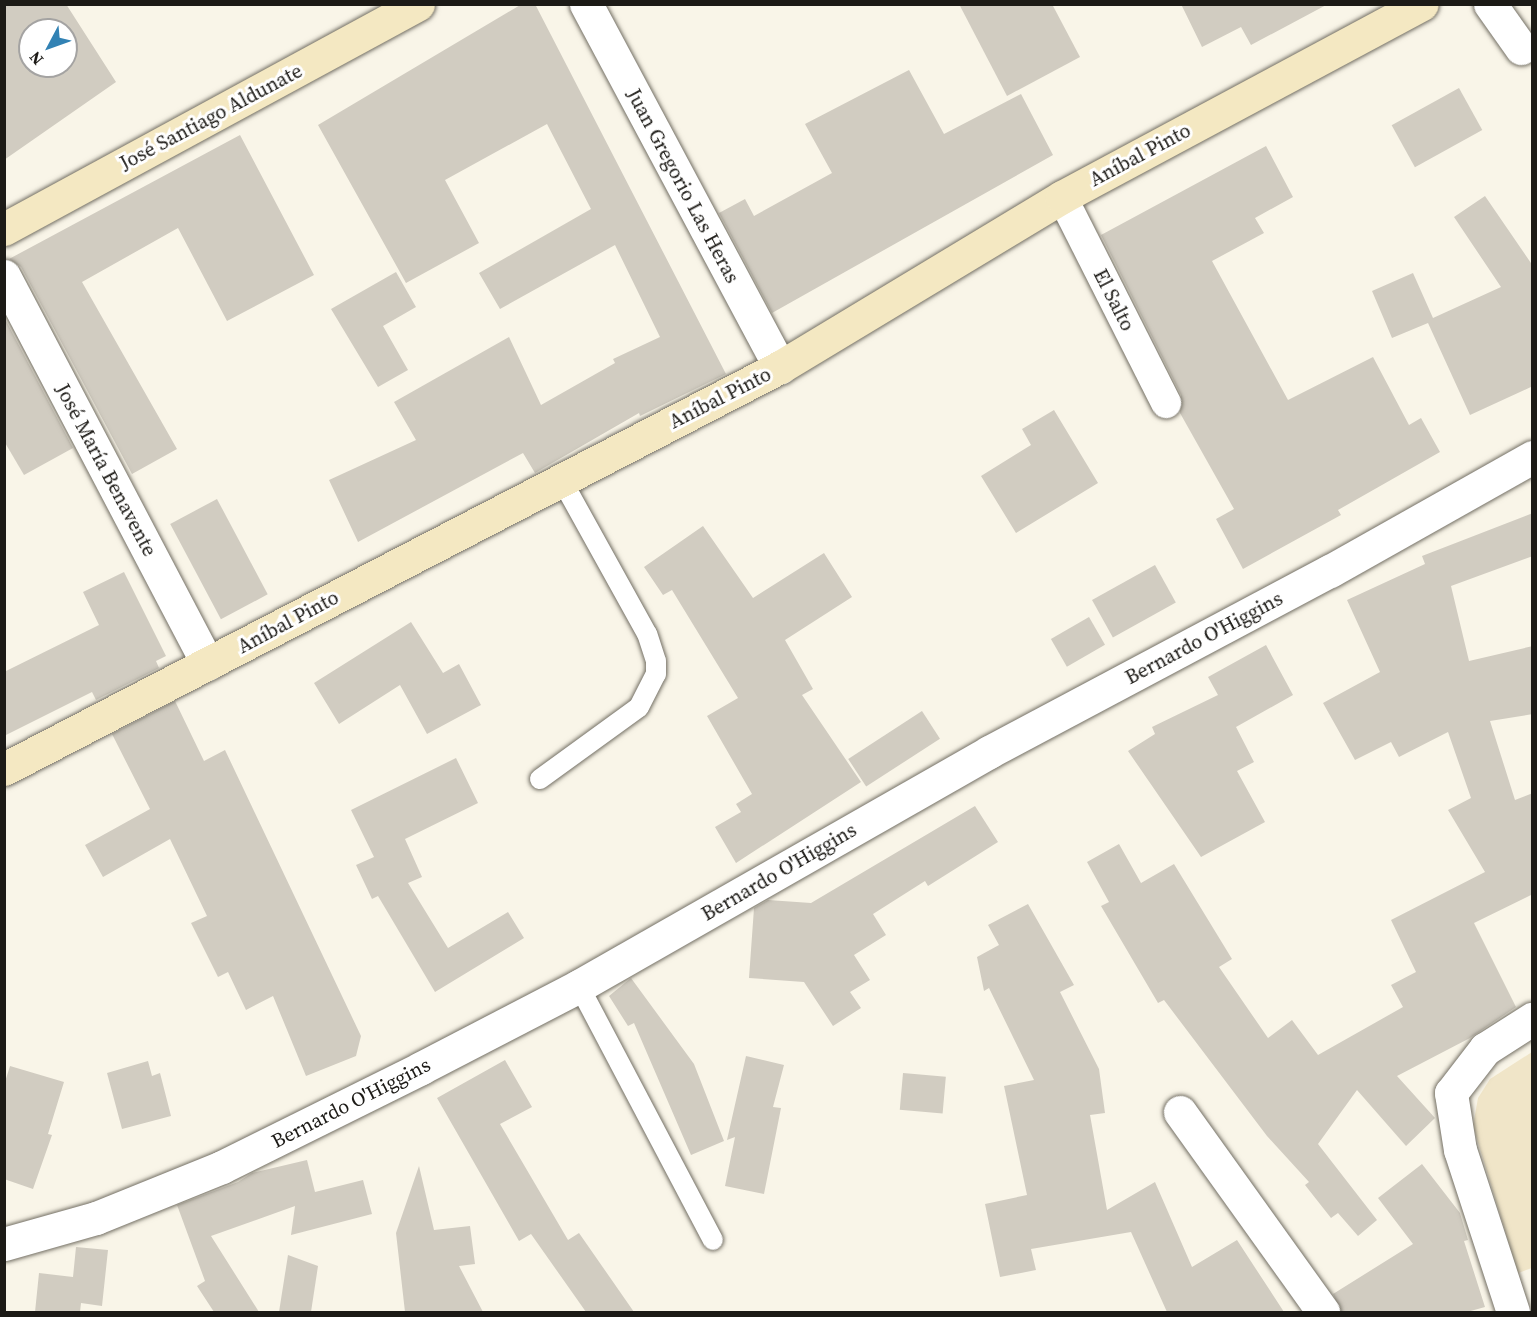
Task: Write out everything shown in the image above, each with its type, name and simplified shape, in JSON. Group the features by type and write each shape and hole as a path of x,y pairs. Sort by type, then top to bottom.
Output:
{"main road":[{"name":"José Santiago Aldunate","path":"4,229 418,4"},
{"name":"Aníbal Pinto","path":"4,769 561,479 780,368 1062,197 1422,4"}],"street":[{"name":"Juan Gregorio Las Heras","path":"586,4 780,368"},
{"path":"1490,4 1521,48"},
{"name":"El Salto","path":"1062,197 1166,403"},
{"name":"José María Benavente","path":"4,276 208,664"},
{"name":"Bernardo O'Higgins","path":"4,1244 96,1218 222,1167 579,986 989,752 1329,571 1533,457"},
{"path":"1513,1312 1460,1150 1451,1093 1485,1049 1533,1018"},
{"path":"1180,1112 1323,1312"}],"lane":[{"path":"540,779 639,707 656,674 656,661 647,634 561,479"},
{"path":"579,986 713,1240"}],"shaded area":[{"path":"1532,1052 1532,1268 1518,1273 1473,1126 1478,1098 1490,1079"}],"building":[{"path":"4,4 66,4 75,18 18,18 18,78 78,78 78,23 116,82 4,160"},
{"path":"522,4 535,4 726,374 640,416 639,413 535,473 523,453 358,542 329,480 416,440 394,402 509,337 541,405 615,363 613,359 660,337 615,245 500,309 479,273 591,209 547,124 445,180 479,243 406,283 318,125"},
{"path":"959,4 1052,4 1080,57 1007,96"},
{"path":"1181,4 1328,4 1251,45 1241,27 1202,47"},
{"path":"909,70 944,134 1021,94 1053,155 772,313 719,213 745,199 754,216 832,173 805,124"},
{"path":"1459,88 1482,130 1415,167 1392,125"},
{"path":"240,135 314,275 227,321 178,228 82,282 177,449 132,474 21,267 9,259"},
{"path":"1266,146 1293,197 1255,218 1264,233 1212,261 1288,400 1373,357 1409,425 1421,418 1440,452 1338,510 1341,515 1243,569 1216,519 1234,509 1180,413 1181,395 1101,235"},
{"path":"1485,196 1533,266 1533,386 1470,415 1428,323 1392,338 1372,291 1413,273 1433,318 1501,287 1454,217"},
{"path":"396,272 416,307 383,326 408,370 378,387 331,309"},
{"path":"4,317 73,448 24,475 4,441"},
{"path":"1054,410 1098,483 1016,533 981,476 1031,445 1022,429"},
{"path":"217,499 268,594 221,619 170,524"},
{"path":"1533,513 1533,556 1451,586 1469,661 1533,646 1533,714 1490,721 1515,800 1533,793 1533,894 1474,923 1516,1007 1470,1038 1397,1076 1435,1118 1406,1146 1357,1090 1318,1144 1377,1220 1358,1236 1338,1213 1331,1218 1305,1185 1309,1182 1267,1136 1164,1000 1158,1003 1101,906 1109,902 1087,862 1119,844 1141,883 1174,864 1232,959 1219,967 1268,1038 1292,1020 1318,1055 1403,1007 1391,985 1416,972 1391,920 1485,872 1448,810 1471,798 1448,732 1399,757 1391,742 1355,760 1323,703 1380,672 1347,600 1425,564 1422,556"},
{"path":"703,526 753,598 824,553 852,597 785,640 813,689 802,695 861,782 736,863 715,827 741,812 736,804 752,794 707,716 738,698 672,590 663,595 644,567"},
{"path":"1155,565 1176,603 1113,638 1092,600"},
{"path":"124,572 166,656 156,661 159,668 96,700 92,692 4,736 4,672 99,625 83,592"},
{"path":"1089,617 1105,645 1067,667 1051,639"},
{"path":"411,622 443,673 459,664 481,705 427,734 400,685 339,724 314,683"},
{"path":"1266,645 1293,695 1236,727 1254,762 1237,771 1265,822 1201,857 1128,751 1155,734 1152,727 1218,695 1208,677"},
{"path":"175,701 204,761 225,750 361,1036 356,1056 306,1076 273,996 246,1010 228,972 218,977 191,923 207,916 170,839 103,877 85,845 150,809 112,734"},
{"path":"922,711 940,739 866,787 848,759"},
{"path":"456,758 478,803 405,839 422,877 408,883 448,948 508,912 524,938 435,992 378,896 372,899 356,865 374,857 351,810"},
{"path":"975,806 998,842 928,886 925,881 873,914 886,935 854,955 870,980 850,992 861,1008 833,1026 804,982 749,978 754,908 768,900 811,903"},
{"path":"1028,904 1074,985 1060,992 1099,1069 1105,1113 1090,1115 1107,1210 1155,1182 1192,1267 1237,1240 1284,1312 1167,1312 1131,1232 1031,1249 1036,1270 1000,1277 985,1204 1027,1195 1004,1086 1034,1080 989,988 984,991 977,957 999,945 988,925"},
{"path":"631,978 694,1064 724,1141 691,1155 634,1023 628,1026 609,996"},
{"path":"746,1056 784,1065 773,1107 781,1108 764,1194 725,1186 735,1137 727,1140"},
{"path":"505,1060 532,1107 500,1124 568,1240 579,1233 634,1312 586,1312 531,1234 519,1241 437,1098"},
{"path":"148,1061 152,1076 160,1073 171,1116 122,1129 107,1073"},
{"path":"10,1066 64,1082 48,1134 52,1135 33,1189 4,1179 4,1085"},
{"path":"903,1073 946,1077 943,1114 900,1110"},
{"path":"307,1160 315,1192 363,1180 372,1214 291,1235 295,1206 211,1236 259,1312 214,1312 197,1286 205,1281 177,1205 238,1182 252,1173"},
{"path":"1422,1164 1460,1213 1468,1240 1464,1241 1485,1307 1467,1312 1341,1312 1333,1294 1413,1244 1378,1198"},
{"path":"419,1166 434,1230 470,1226 475,1264 459,1266 483,1312 405,1312 396,1233"},
{"path":"76,1247 108,1250 102,1306 81,1303 80,1312 35,1312 39,1273 73,1277"},
{"path":"288,1255 318,1266 311,1312 279,1312"}]}
